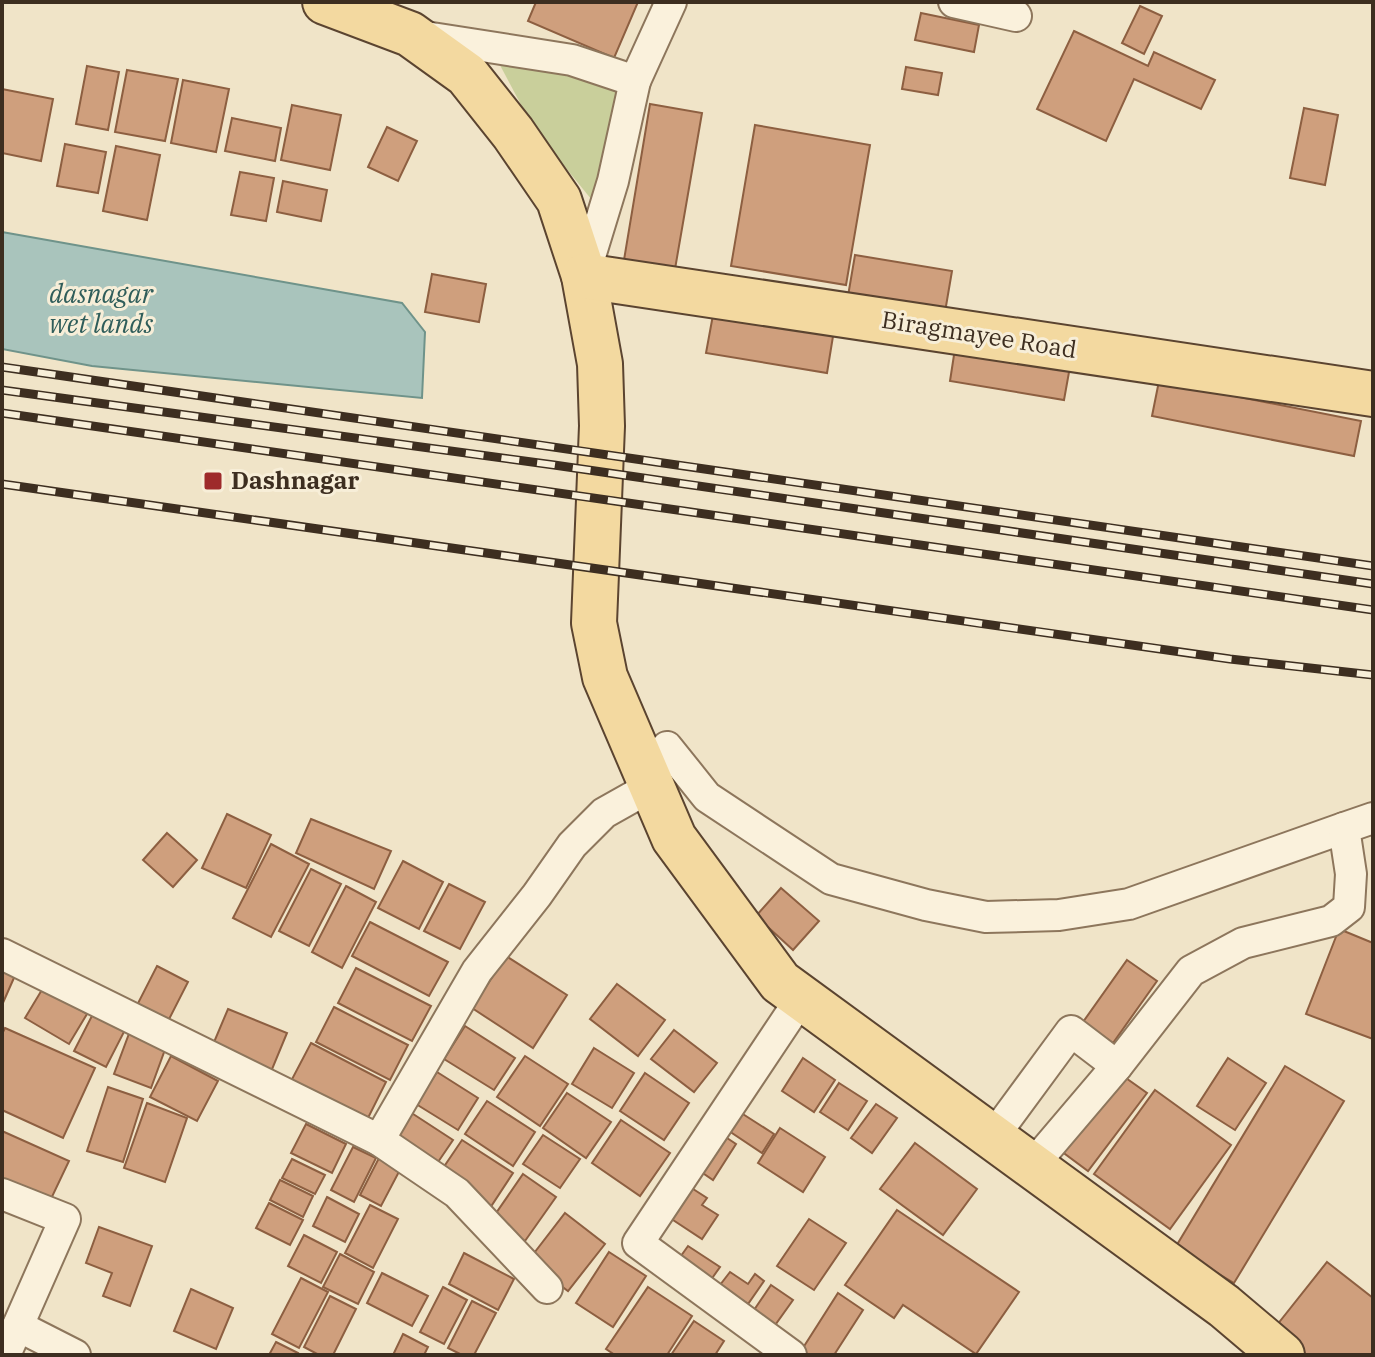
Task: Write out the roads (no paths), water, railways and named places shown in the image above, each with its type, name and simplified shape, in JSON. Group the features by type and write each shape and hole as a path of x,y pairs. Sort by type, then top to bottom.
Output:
{"main road":[{"path":"325,2 410,34 467,75 513,133 559,200 584,276 600,364 602,426 594,623 605,677 660,766 674,838 780,982 1224,1306 1282,1355"},
{"name":"Biragmayee Road","path":"584,276 1373,394"}],"street":[{"path":"584,276 613,181 635,81 671,2"},
{"path":"954,2 1016,16"},
{"path":"410,34 572,60 635,81"},
{"path":"379,1140 477,971 572,845 604,813 660,766 831,879 926,905 986,917 1059,915 1129,904 1373,818"},
{"path":"1032,1166 1117,1066 1191,971 1243,943 1331,921 1349,907 1351,874 1344,828"},
{"path":"2,954 379,1140 457,1193 547,1288"},
{"path":"791,1355 638,1243 802,997"},
{"path":"993,1137 1071,1031 1117,1066"},
{"path":"2,1194 65,1219 5,1355"},
{"path":"18,1326 75,1355"}],"water":[{"name":"dasnagar wet lands","path":"2,232 402,303 425,332 422,398 92,366 2,349"}],"railway":[{"path":"2,367 1373,566"},
{"path":"2,390 554,465 1373,584"},
{"path":"2,413 1373,610"},
{"path":"2,484 1230,659 1373,675"}],"place":[{"name":"Dashnagar","path":"213,481"}]}
